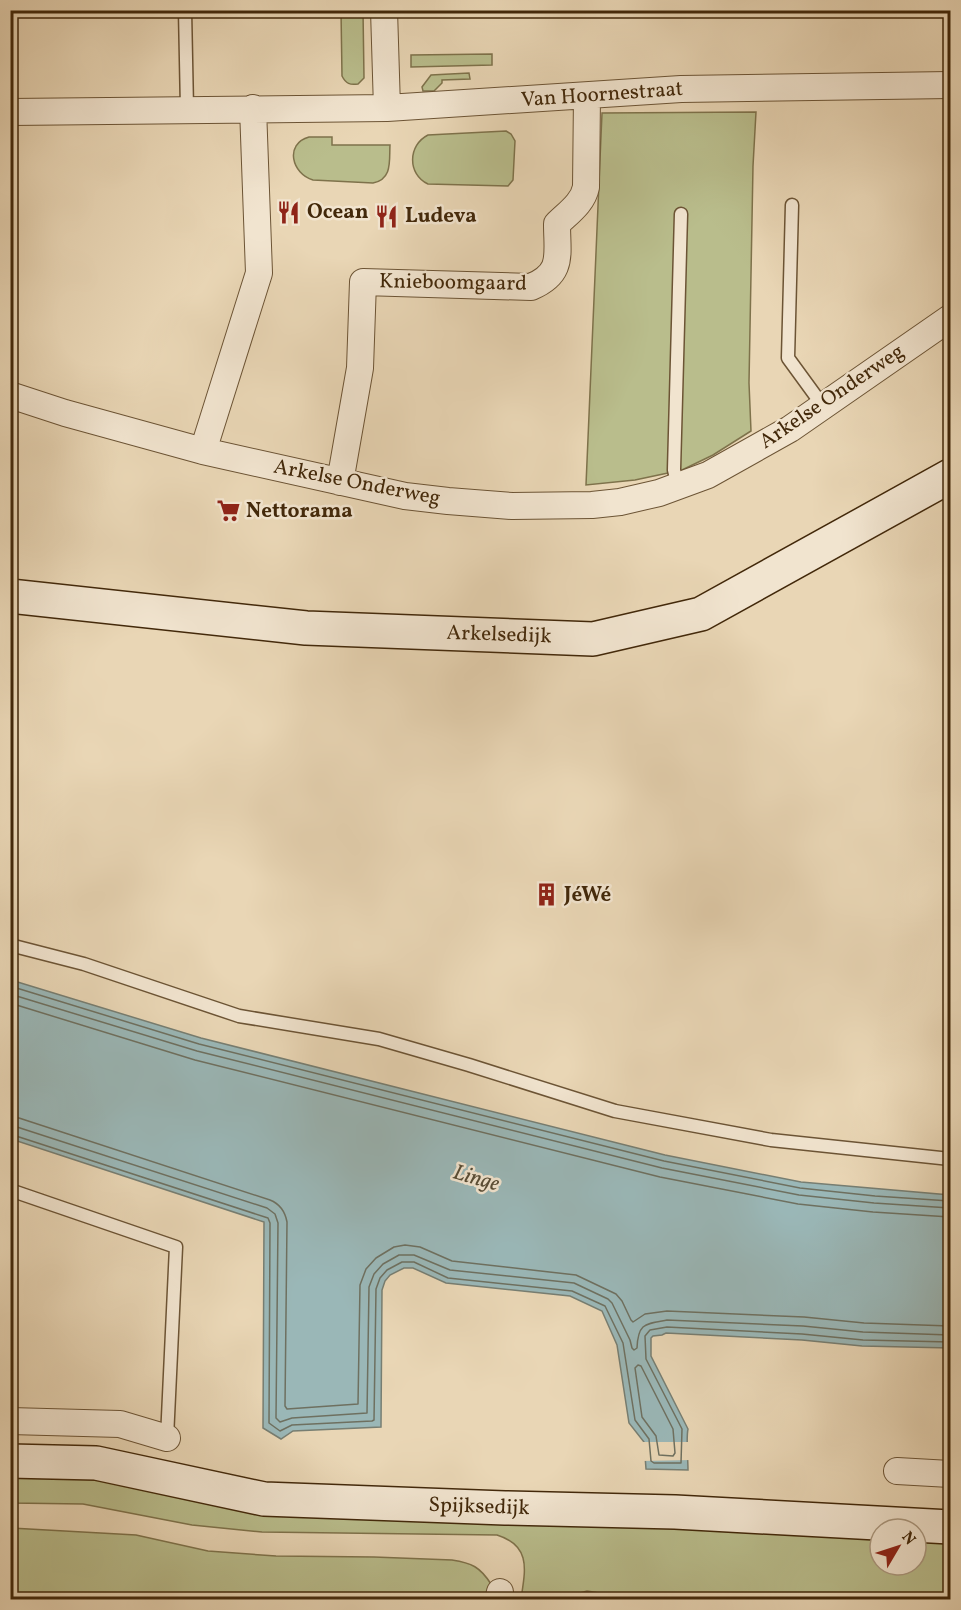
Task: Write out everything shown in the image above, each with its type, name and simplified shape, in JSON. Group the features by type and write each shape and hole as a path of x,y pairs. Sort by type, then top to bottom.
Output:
{"main road":[{"name":"Arkelsedijk","path":"10,596 306,628 593,639 701,614 951,476"},
{"name":"Spijksedijk","path":"10,1461 96,1463 264,1499 675,1512 951,1527"}],"street":[{"path":"384,10 387,108"},
{"name":"Van Hoornestraat","path":"10,112 387,108 681,89 951,85"},
{"name":"Knieboomgaard","path":"340,482 360,368 363,282 531,287 548,278 557,263 558,224 585,194 587,96"},
{"path":"202,451 259,273 253,108"},
{"name":"Arkelse Onderweg","path":"10,395 65,413 202,451 405,496 512,506 569,506 620,502 659,494 708,475 790,429 951,318"},
{"path":"10,1421 120,1424 167,1438"},
{"path":"897,1471 951,1474"}],"lane":[{"path":"185,10 187,110"},
{"path":"792,205 788,358 823,406"},
{"path":"678,487 674,470 681,214"},
{"path":"10,945 84,964 239,1016 379,1039 615,1111 771,1140 951,1159"},
{"path":"10,1190 176,1247 167,1438"}],"green space":[{"path":"341,11 363,11 364,78 358,84 348,83 342,76"},
{"path":"492,54 492,65 411,67 411,55"},
{"path":"469,73 470,79 442,80 434,91 423,91 422,87 431,75"},
{"path":"756,112 749,383 751,431 713,455 682,470 635,480 586,485 602,113"},
{"path":"506,131 515,141 513,180 508,186 428,184 416,174 413,167 414,152 421,140 428,135"},
{"path":"309,137 332,137 332,145 390,145 387,173 379,181 373,183 313,180 306,177 296,166 294,152 301,141"},
{"path":"11,1474 868,1535 868,1577 928,1577 928,1539 950,1541 950,1599 644,1600 587,1591 559,1599 521,1599 524,1561 521,1553 508,1540 497,1535 262,1532 192,1525 83,1504 11,1503"},
{"path":"11,1528 136,1535 208,1551 276,1556 452,1560 475,1567 491,1584 488,1600 467,1597 466,1600 11,1600"}],"water":[{"name":"Linge","path":"11,980 201,1038 665,1155 801,1182 950,1195 950,1348 862,1346 802,1340 666,1333 653,1336 651,1356 688,1429 688,1470 646,1469 644,1442 629,1423 617,1345 602,1311 570,1296 446,1283 413,1268 404,1268 390,1275 382,1290 381,1427 293,1431 281,1439 263,1428 264,1222 11,1139"}],"pier":[{"path":"642,1442 691,1442 691,1460 642,1461"}],"place":[{"name":"Ocean","path":"289,212"},
{"name":"Ludeva","path":"387,216"},
{"name":"Nettorama","path":"228,511"},
{"name":"JéWé","path":"546,895"}]}
